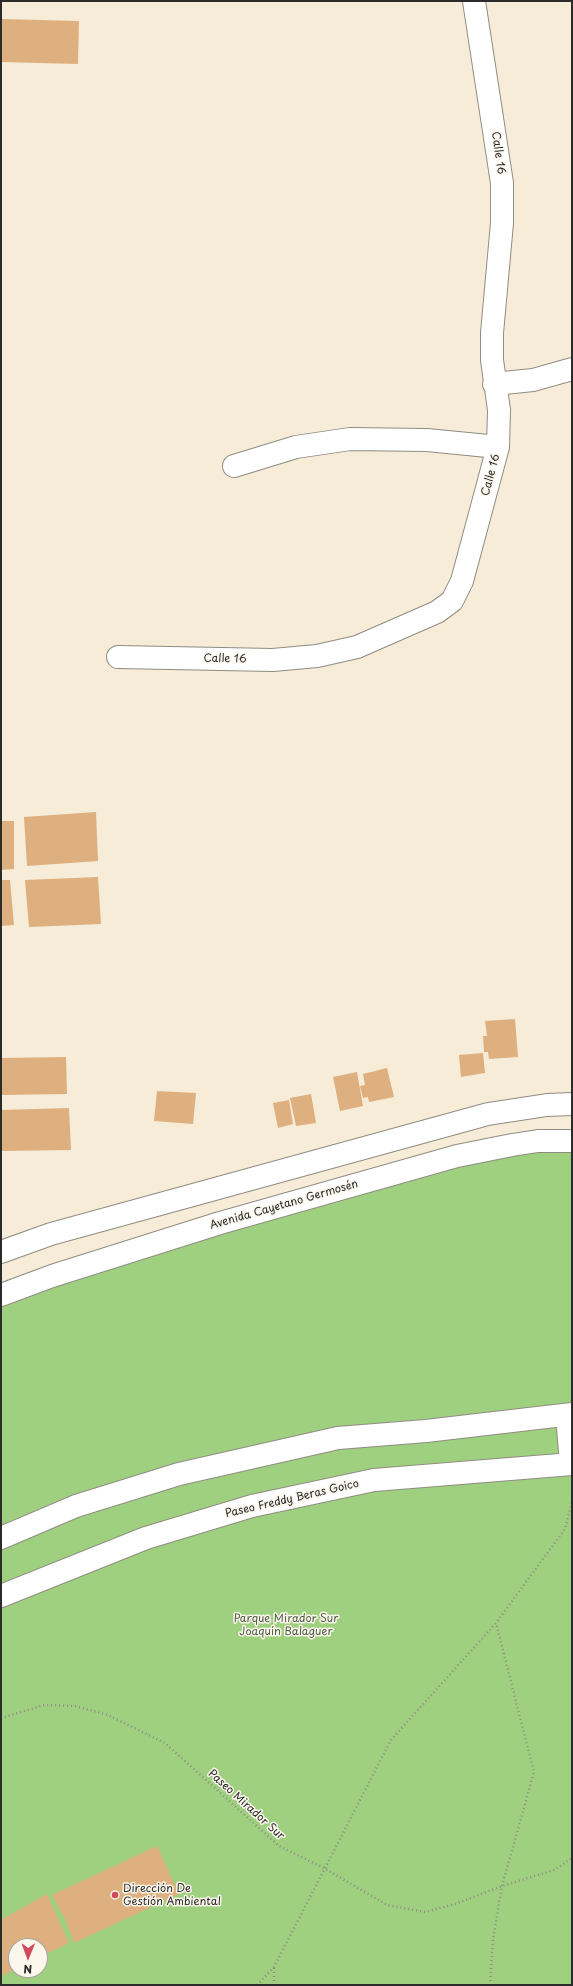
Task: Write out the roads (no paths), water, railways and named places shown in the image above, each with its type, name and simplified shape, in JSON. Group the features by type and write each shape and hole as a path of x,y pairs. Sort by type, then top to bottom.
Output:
{"street":[{"name":"Calle 16","path":"118,657 273,660 317,656 357,647 437,612 452,602 462,581 498,447 499,410 494,384 492,333 502,223 502,182 474,1"},
{"path":"494,384 533,380 572,369"},
{"path":"234,466 296,447 350,439 427,440 498,447"},
{"path":"1,1252 51,1234 488,1114 547,1105 572,1104"},
{"name":"Avenida Cayetano Germosén","path":"1,1295 52,1276 212,1225 457,1156 518,1144 572,1141"},
{"path":"1,1538 76,1506 179,1474 338,1438 426,1431 569,1415 572,1464"},
{"name":"Paseo Freddy Beras Goico","path":"1,1596 146,1538 252,1506 374,1480 572,1464"}],"place":[{"name":"Dirección De Gestión Ambiental","path":"115,1895"}],"park label":[{"name":"Parque Mirador Sur Joaquín Balaguer","path":"286,1625"}]}
